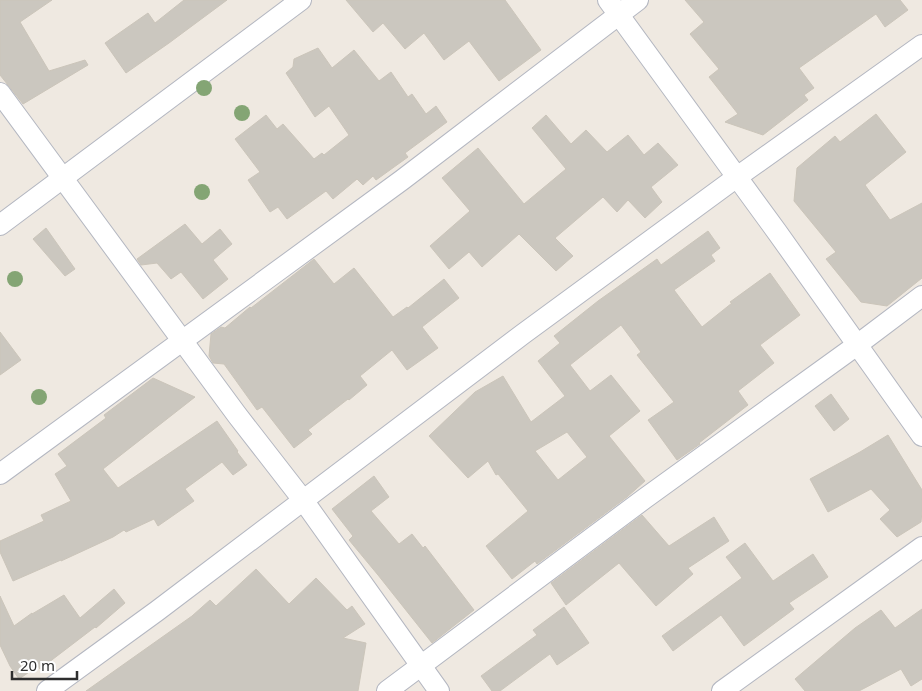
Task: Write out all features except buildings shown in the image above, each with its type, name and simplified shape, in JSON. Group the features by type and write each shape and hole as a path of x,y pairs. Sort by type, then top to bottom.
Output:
{"street":[{"path":"0,225 301,0"},
{"path":"0,474 402,180 613,7 638,0"},
{"path":"613,7 922,436"},
{"path":"47,691 157,611 531,328 737,177 922,45"},
{"path":"0,93 182,341 302,500 439,691"},
{"path":"387,691 644,499 922,296"},
{"path":"722,691 922,547"}]}
